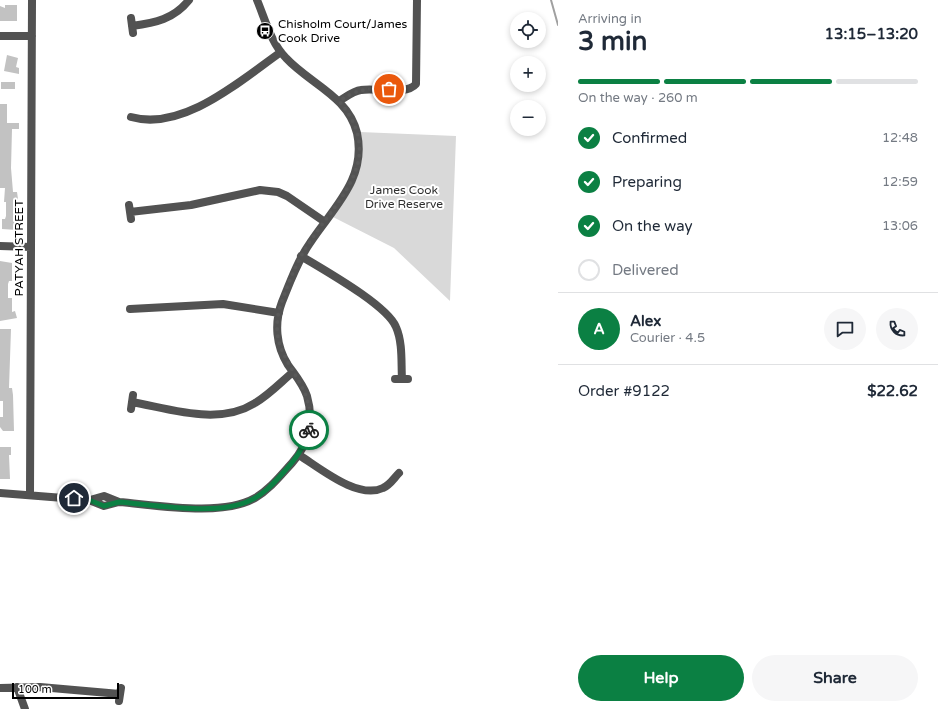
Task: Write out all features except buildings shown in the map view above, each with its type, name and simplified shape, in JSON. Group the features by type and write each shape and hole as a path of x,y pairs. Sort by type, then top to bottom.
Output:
{"street":[{"name":"PATYAH STREET","path":"30,495 32,0"},
{"path":"132,26 154,23 169,17 180,10 189,0"},
{"path":"0,493 89,500 104,506 119,502 209,509 226,508 242,504 266,491 299,455 310,429 310,410 306,393 293,372 280,346 277,327 279,313 301,256 353,182 359,156 356,132 347,111 339,101 300,71 281,52 257,0"},
{"path":"339,101 352,92 361,90 408,89 416,84 417,0"},
{"path":"0,36 32,36"},
{"path":"131,117 156,120 178,115 214,98 281,52"},
{"path":"130,212 187,206 260,190 278,192 287,196 325,222"},
{"path":"0,246 31,246"},
{"path":"301,256 335,277 390,316 399,334 402,379"},
{"path":"130,309 223,304 279,313"},
{"path":"132,402 209,415 230,413 255,404 293,372"},
{"path":"299,455 352,487 362,490 372,491 382,488 399,473"},
{"path":"0,688 68,689 120,694"},
{"path":"17,688 25,709"}],"green space":[{"name":"James Cook Drive Reserve","path":"360,132 456,136 450,301 394,248 333,217 347,197 357,178 362,157"}],"waterway":[{"path":"551,0 558,25"}],"way so far":[{"path":"309,430 310,410 306,393 299,380 287,364 280,346 277,327 281,304 301,256 346,194 353,182 357,170 359,156 356,132 353,121 339,101 352,92 368,89 389,89"}],"place":[{"name":"Chisholm Court/James Cook Drive","path":"265,31"}],"route":[{"path":"74,498 89,500 104,506 119,502 219,509 242,504 257,497 273,484 299,455 304,447 309,430"}]}
